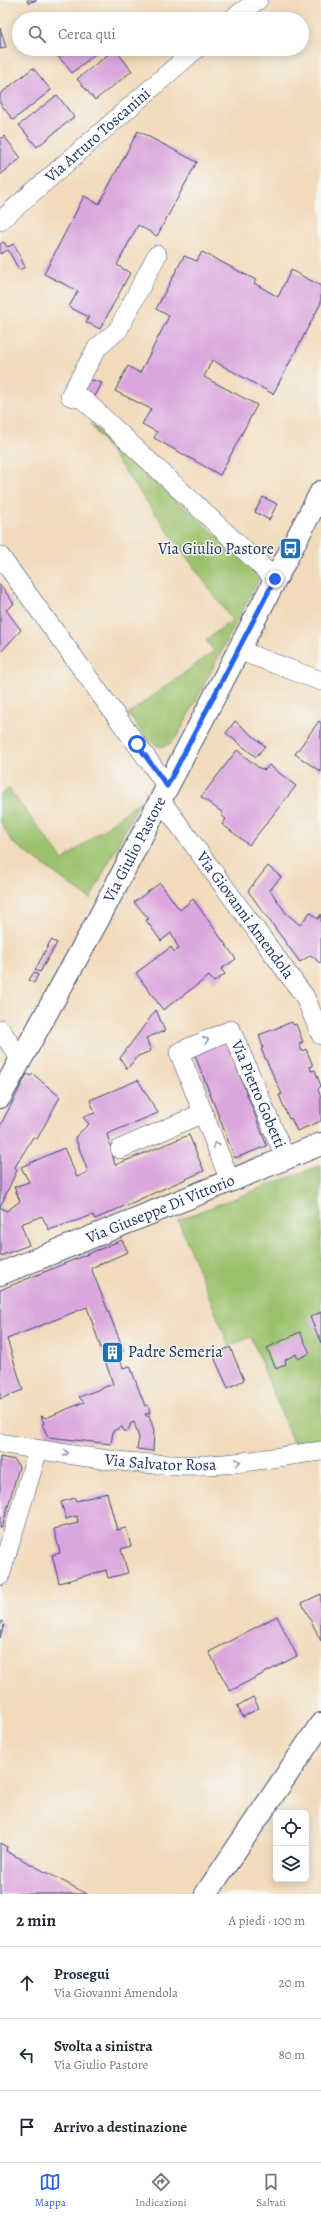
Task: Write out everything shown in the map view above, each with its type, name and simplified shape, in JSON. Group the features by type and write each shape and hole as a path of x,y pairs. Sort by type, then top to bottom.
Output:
{"street":[{"path":"242,12 258,0"},
{"name":"Via Arturo Toscanini","path":"0,221 188,56"},
{"path":"156,255 118,330 98,348 70,396 83,399 275,579"},
{"name":"Via Giulio Pastore","path":"0,1097 99,918 321,492"},
{"name":"Via Giovanni Amendola","path":"0,556 306,998 321,1035"},
{"path":"238,650 321,681"},
{"path":"0,1029 21,1060"},
{"name":"Via Pietro Gobetti","path":"203,1113 179,1052 231,1030 286,1159"},
{"path":"120,1149 203,1113 230,1181"},
{"name":"Via Giuseppe Di Vittorio","path":"0,1274 321,1144"},
{"name":"Via Salvator Rosa","path":"0,1443 38,1450 131,1461 178,1464 223,1464 321,1450"},
{"path":"0,1576 38,1450"},
{"path":"206,1894 321,1724"}],"green space":[{"path":"90,423 261,575 177,737 170,744 160,747 148,740 128,714 214,651 206,640 232,620"},
{"path":"9,789 63,860 140,801 90,899 12,842 0,821 0,795"},
{"path":"321,1165 321,1440 294,1445 251,1337 229,1346 178,1220"}],"building":[{"path":"27,0 37,0 28,3"},
{"path":"0,28 6,47 0,49"},
{"path":"58,56 93,56 72,73"},
{"path":"106,56 120,56 132,71 95,100 77,79"},
{"path":"33,68 51,90 13,120 0,103 0,94"},
{"path":"57,95 74,117 37,147 19,125"},
{"path":"138,131 197,162 157,236 138,225 117,265 130,273 100,329 86,322 89,317 69,307 78,291 44,274 84,196 99,204"},
{"path":"4,136 21,158 0,175 0,140"},
{"path":"4,242 7,247 14,244 25,267 19,270 8,250 0,254 0,244"},
{"path":"202,252 256,280 254,283 278,297 291,270 321,286 321,303 273,394 212,360 204,377 257,405 220,475 154,438 157,432 142,424 151,409 115,391 128,366 140,373 169,316 156,309 184,256 197,261"},
{"path":"92,380 102,383 95,396 87,396 83,381"},
{"path":"263,497 277,504 269,520 255,512"},
{"path":"0,584 14,604 6,610 21,630 0,653"},
{"path":"235,721 265,746 256,757 226,733"},
{"path":"319,721 321,723 321,772 295,754"},
{"path":"237,750 259,768 265,770 269,765 296,786 249,845 222,824 226,819 221,815 223,813 201,797"},
{"path":"268,866 281,877 270,890 286,913 300,925 310,912 318,919 321,914 321,964 311,955 300,962 248,891"},
{"path":"160,883 180,910 193,899 236,959 221,969 225,974 214,982 209,976 163,1010 136,973 171,947 174,952 179,949 171,933 161,941 146,920 149,919 134,902"},
{"path":"51,940 57,943 40,972 35,970"},
{"path":"34,972 38,975 34,983 29,980"},
{"path":"156,1010 165,1031 146,1038 151,1051 138,1056 127,1069 120,1058"},
{"path":"292,1022 293,1025 296,1024 303,1042 299,1043 302,1051 306,1049 313,1066 310,1067 311,1071 315,1070 321,1086 318,1089 321,1098 321,1121 297,1131 291,1118 289,1119 279,1095 282,1094 261,1049 263,1048 259,1035"},
{"path":"226,1040 267,1146 235,1158 194,1053"},
{"path":"27,1074 31,1076 33,1074 60,1097 37,1139 33,1137 15,1167 17,1170 0,1207 0,1126"},
{"path":"138,1080 158,1113 107,1134 115,1165 189,1135 204,1171 95,1219 93,1215 49,1230 42,1216 21,1224 29,1245 0,1256 0,1207 7,1211 20,1201 14,1187 29,1182 21,1167 64,1148 77,1177 88,1172 75,1137 89,1124 83,1117 95,1113 90,1100"},
{"name":"Padre Semeria","path":"122,1240 128,1252 91,1268 124,1351 118,1353 123,1368 130,1366 145,1406 148,1405 150,1413 145,1414 146,1416 149,1416 154,1430 153,1451 137,1449 139,1438 134,1422 130,1424 127,1431 124,1431 122,1427 113,1431 111,1444 48,1437 42,1424 44,1423 41,1416 46,1418 84,1402 79,1397 113,1384 87,1307 7,1339 23,1390 0,1399 0,1290"},
{"path":"321,1312 321,1343 310,1317"},
{"path":"300,1332 310,1353 298,1359 296,1354 285,1360 286,1364 276,1369 267,1348"},
{"path":"230,1347 244,1380 228,1388 213,1355"},
{"path":"0,1457 15,1460 19,1467 2,1528 0,1528"},
{"path":"107,1493 117,1530 126,1528 131,1546 121,1549 128,1573 108,1578 106,1570 59,1583 52,1555 60,1553 54,1529 78,1523 77,1516 66,1519 61,1502 75,1498 76,1501"},
{"path":"321,1594 321,1641 302,1603"},
{"path":"277,1616 297,1656 230,1691 209,1652"},
{"path":"2,1621 4,1625 0,1638 0,1622"},
{"path":"253,1697 259,1708 243,1717 237,1706"},
{"path":"0,1843 7,1847 6,1851 87,1894 0,1894"}],"place":[{"name":"Via Giulio Pastore","path":"290,549"},
{"name":"Padre Semeria","path":"112,1352"}],"route":[{"path":"137,744 167,786 275,579"}]}
